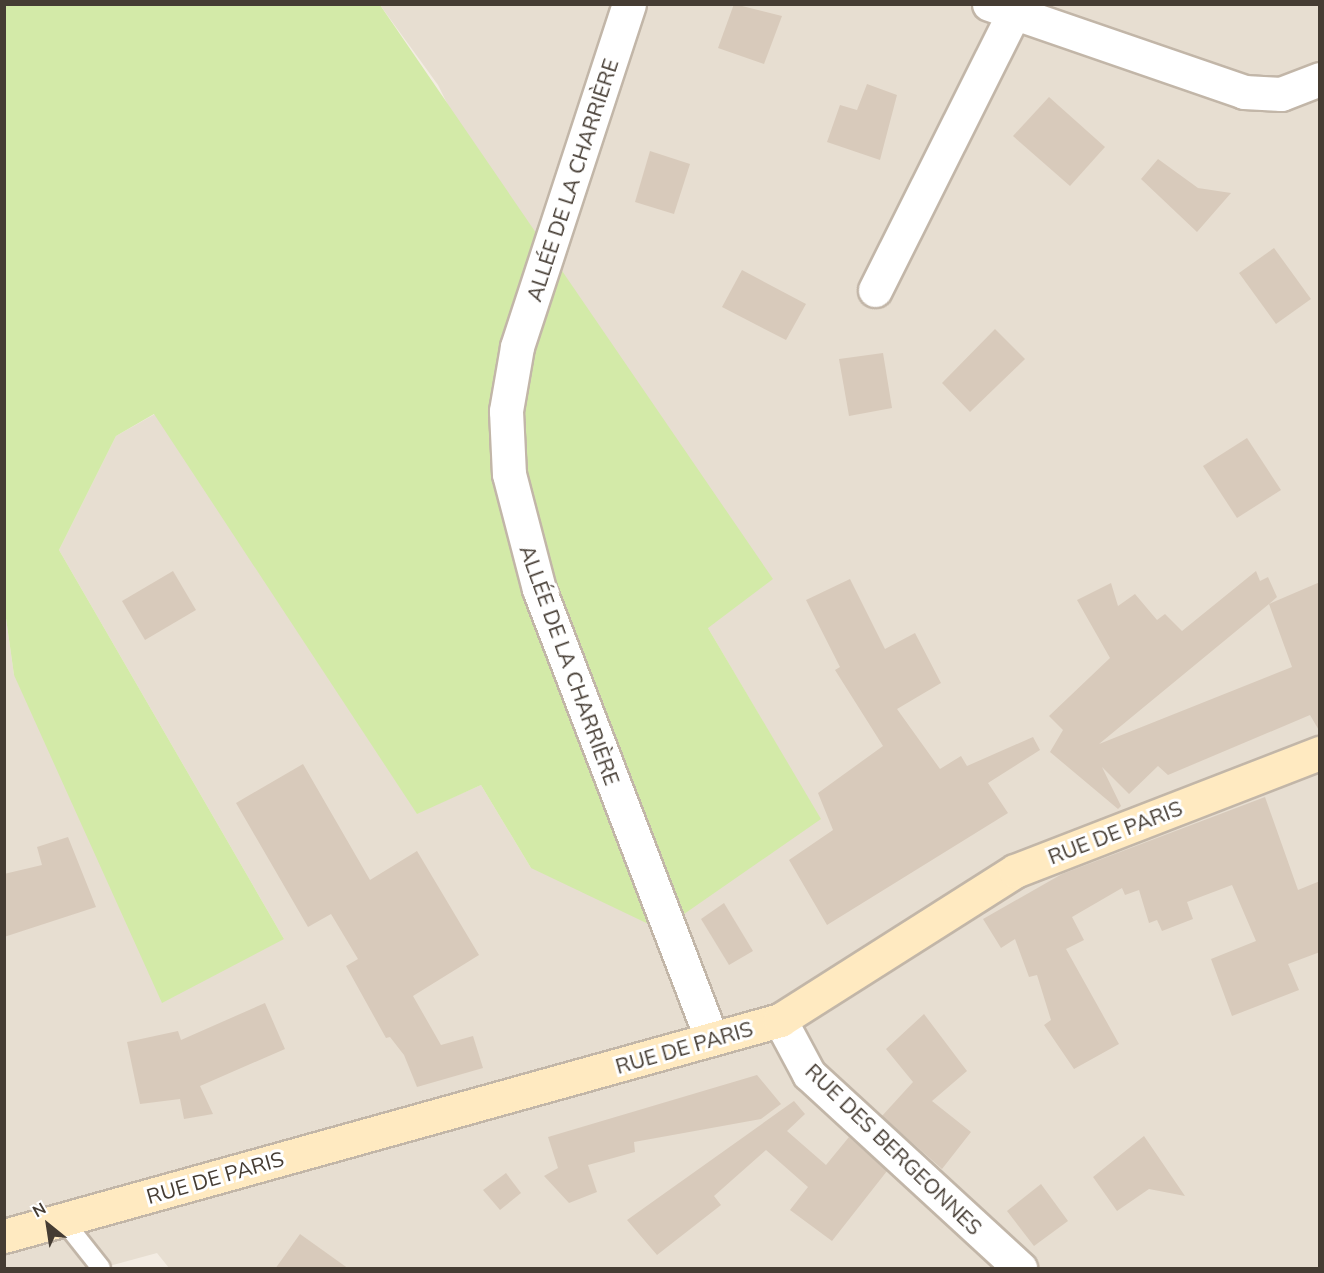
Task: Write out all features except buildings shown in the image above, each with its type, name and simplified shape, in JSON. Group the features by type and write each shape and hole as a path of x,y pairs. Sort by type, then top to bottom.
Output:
{"main road":[{"name":"RUE DE PARIS","path":"4,1236 780,1020 1015,871 1320,753"}],"street":[{"name":"ALLÉE DE LA CHARRIÈRE","path":"629,4 517,347 506,411 509,474 539,589 712,1040"},
{"path":"875,290 1001,9 1244,92 1281,94 1320,80"},
{"name":"RUE DES BERGEONNES","path":"780,1020 809,1074 1020,1269"}],"lane":[{"path":"63,1220 101,1269"}],"shaded area":[{"path":"380,5 1319,5 1319,1268 169,1268 157,1253 102,1268 5,1268 4,604 14,675 284,939 59,550 116,436 155,414 417,813 481,785 531,868 820,819 708,628 438,85"}],"green space":[{"path":"4,5 380,5 773,579 708,628 821,819 661,930 531,868 481,785 417,814 154,414 116,436 59,550 284,939 162,1003 14,675 4,604"}]}
